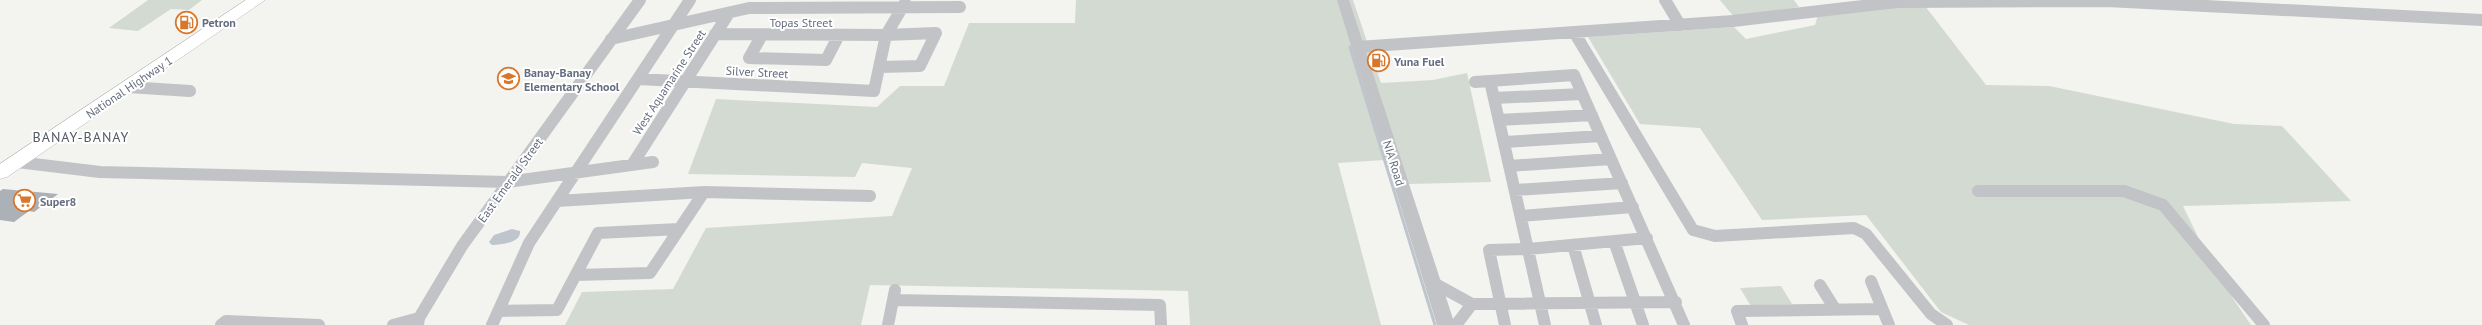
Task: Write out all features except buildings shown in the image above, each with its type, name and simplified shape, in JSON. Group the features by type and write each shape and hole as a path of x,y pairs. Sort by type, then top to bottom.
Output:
{"highway":[{"name":"National Highway 1","path":"0,173 257,0"}],"street":[{"name":"East Emerald Street","path":"418,322 462,246 640,0"},
{"path":"492,325 529,243 690,0"},
{"name":"NIA Road","path":"1343,0 1446,325"},
{"path":"1665,0 1680,25"},
{"path":"1358,47 1733,22 1874,4 2091,1 2482,20"},
{"path":"611,40 749,8 905,4 960,7"},
{"path":"879,67 886,35 905,4"},
{"name":"West Aquamarine Street","path":"632,165 729,12"},
{"path":"1574,32 1693,230 1715,236 1854,228 1866,234 1931,314 1947,325"},
{"name":"Topas Street","path":"715,34 886,35 936,33 920,66 879,67"},
{"path":"762,35 749,58 826,60 839,35"},
{"name":"Silver Street","path":"638,79 874,90 879,67"},
{"path":"1475,82 1574,75 1676,302 1684,325"},
{"path":"1490,81 1546,325"},
{"path":"128,87 190,91"},
{"path":"1494,98 1582,94"},
{"path":"1499,120 1592,115"},
{"path":"1504,142 1601,136"},
{"path":"1509,166 1611,159"},
{"path":"17,162 100,172 508,182 653,162"},
{"path":"1514,190 1622,183"},
{"path":"1978,191 2124,191 2164,205 2264,325"},
{"path":"557,201 704,192 870,196"},
{"path":"576,275 650,273 704,192"},
{"path":"1520,216 1633,207"},
{"path":"498,312 557,310 598,234 679,229"},
{"path":"1505,325 1489,250 1528,250 1647,238"},
{"path":"1614,241 1643,325"},
{"path":"1573,245 1596,325"},
{"path":"1871,281 1881,309 1889,325"},
{"path":"1432,282 1472,304 1676,302"},
{"path":"1820,285 1835,309"},
{"path":"888,325 894,295 1160,306 1161,325"},
{"path":"1456,325 1472,304"},
{"path":"1742,325 1737,311 1881,309"},
{"path":"221,325 226,320 319,325"},
{"path":"393,325 418,322"}],"shaded area":[{"path":"148,0 202,0 189,10 171,9 138,31 109,28"},
{"path":"1076,0 1353,0 1381,83 1433,80 1467,73 1491,182 1408,184 1399,159 1338,163 1381,325 1190,325 1188,291 870,285 861,325 565,325 582,292 673,289 706,228 892,216 912,168 862,163 855,177 688,174 716,99 877,107 900,86 944,86 969,23 1075,23"},
{"path":"1720,0 1794,0 1799,7 1734,17"},
{"path":"1893,4 1925,6 1986,85 2049,86 2234,124 2282,126 2351,201 2183,206 2211,264 2245,295 2232,297 2251,325 1969,325 1941,312 1866,215 1762,220 1700,128 1640,124 1588,37 1734,27 1746,39 1815,25 1818,15"},
{"path":"512,229 520,231 517,238 514,240 492,245 489,242 494,235"},
{"path":"1781,286 1792,304 1751,306 1740,288"}],"waterway":[{"path":"1350,47 1435,325"}],"place":[{"name":"Petron","path":"186,22"},
{"name":"Yuna Fuel","path":"1379,61"},
{"name":"Banay-Banay Elementary School","path":"508,79"},
{"name":"Super8","path":"24,201"}],"district":[{"name":"BANAY-BANAY","path":"81,137"}]}
